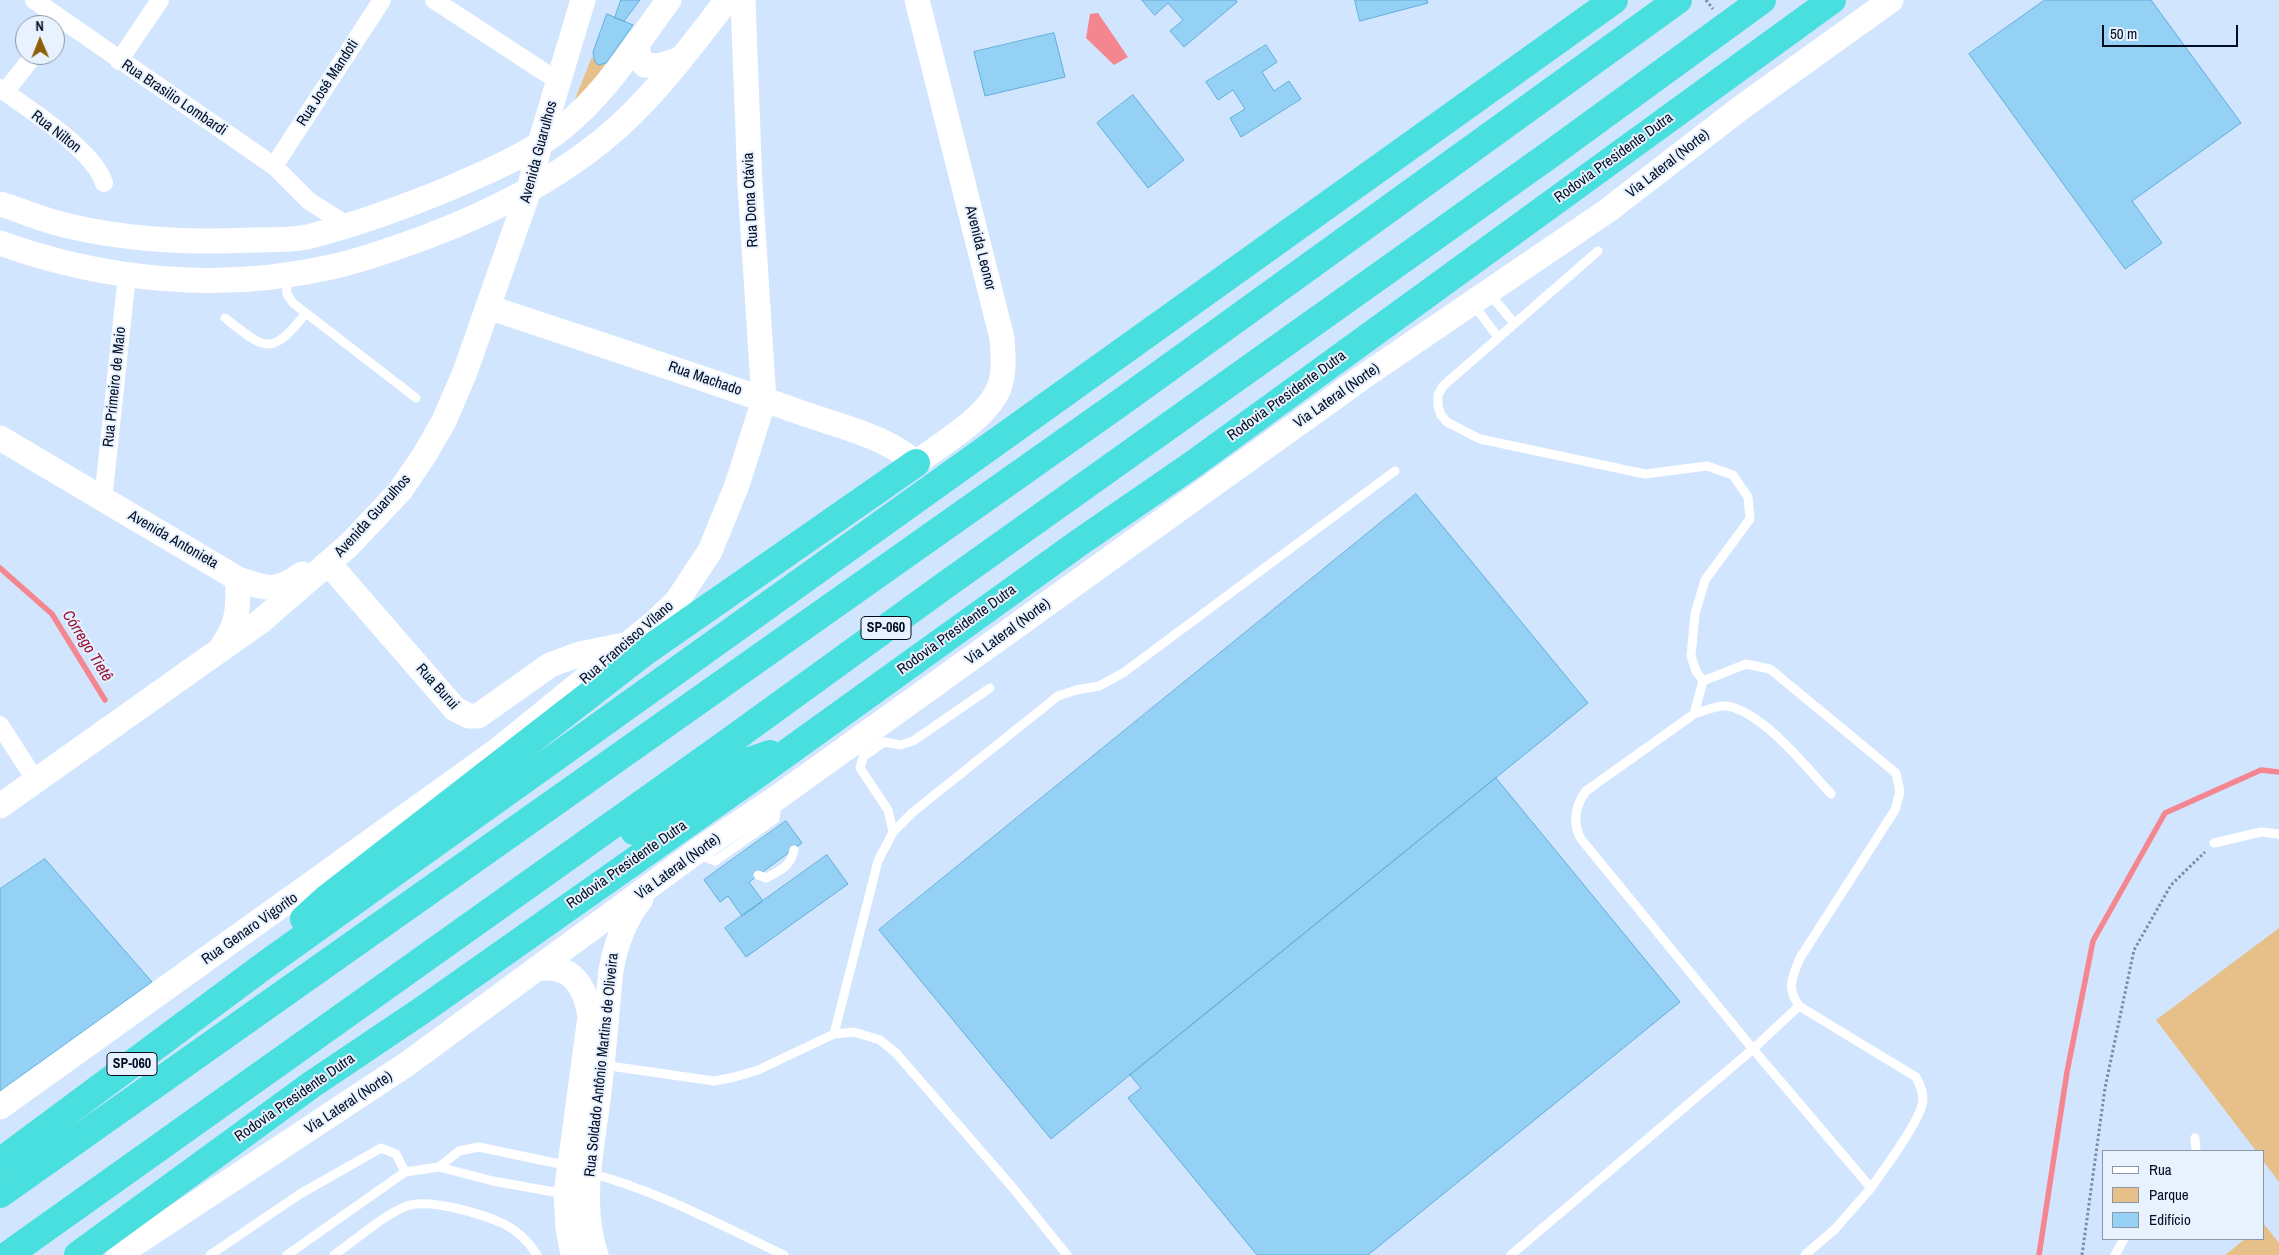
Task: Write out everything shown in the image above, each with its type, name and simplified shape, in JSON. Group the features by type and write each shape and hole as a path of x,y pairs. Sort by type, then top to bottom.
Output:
{"highway":[{"name":"SP-060","path":"0,1162 265,966 1614,0"},
{"path":"1511,120 1526,96 1578,50 1653,0"},
{"name":"SP-060","path":"0,1194 1127,398 1678,0"},
{"name":"SP-060","path":"8,1255 1552,153 1762,0"},
{"name":"Rodovia Presidente Dutra","path":"78,1255 311,1085 424,1009 801,743 1080,542 1192,465 1832,0"},
{"path":"265,966 287,936 326,899 646,650 916,463"},
{"path":"57,1220 76,1219 142,1176 394,1002 594,858 729,768 801,743"}],"main road":[{"name":"Avenida Guarulhos","path":"0,806 261,621 329,564 400,491 425,454 444,420 465,372 488,307 584,0"},
{"path":"0,204 51,221 140,238 196,241 310,237 402,207 486,173 540,143 562,128 605,86 670,0"},
{"path":"0,243 44,258 127,275 201,281 241,280 286,275 330,267 380,254 519,205 603,140 630,116 680,59 727,0"},
{"name":"Rua Dona Otávia","path":"743,0 750,185 764,400"},
{"name":"Avenida Leonor","path":"916,463 984,411 999,388 1004,362 1002,338 918,0"},
{"name":"Via Lateral (Norte)","path":"118,1255 407,1064 652,885 706,857 777,814 1363,377 1607,211 1742,107 1891,0"},
{"path":"637,42 639,57 645,65 659,66 680,59"},
{"path":"486,173 519,205"},
{"path":"380,254 401,233 403,224 402,207"},
{"name":"Rua Machado","path":"488,307 764,400 887,444 916,463"},
{"name":"Rua Francisco Vilano","path":"498,750 630,643 676,601 710,551 737,485 764,400"},
{"name":"Avenida Antonieta","path":"0,438 238,579 262,587 278,588 293,581 328,554 349,545"},
{"name":"Rua Burui","path":"329,564 455,709 469,716 483,713 550,665 580,654 630,643"},
{"path":"216,654 233,630 238,608 238,579"},
{"name":"Rua Genaro Vigorito","path":"0,1107 498,750"},
{"name":"Rua Soldado Antônio Martins de Oliveira","path":"573,1255 568,1228 566,1194 580,1169 602,1065 611,970 616,946 634,908 652,885"},
{"name":"Rua Soldado Antônio Martins de Oliveira","path":"537,969 550,967 570,975 581,986 589,1008 590,1017 580,1169 589,1227 596,1255"}],"street":[{"name":"Rua Brasilio Lombardi","path":"34,0 49,15"},
{"path":"119,61 160,0"},
{"name":"Rua José Mandoti","path":"274,166 382,0"},
{"path":"434,0 558,81"},
{"name":"Rua Brasilio Lombardi","path":"65,28 119,61 274,166 309,201 347,225"},
{"path":"3,90 25,65"},
{"name":"Rua Nilton","path":"3,90 76,145 100,172 104,183"},
{"path":"309,201 314,221 310,237"},
{"name":"Rua Primeiro de Maio","path":"103,500 127,275"},
{"path":"0,725 36,781"}],"lane":[{"path":"1598,252 1443,386 1438,395 1438,406 1441,414 1448,422 1480,439 1645,474 1707,466 1733,475 1748,497 1750,519 1705,580 1695,614 1691,656 1696,671 1703,681"},
{"path":"286,275 287,294 293,303 416,398"},
{"path":"1481,298 1514,323"},
{"path":"1481,298 1498,337"},
{"path":"226,318 251,338 266,344 274,344 288,336 306,313"},
{"path":"834,1034 878,861 894,832 913,812 1058,696 1070,691 1099,686 1122,673 1395,471"},
{"path":"1703,681 1746,664 1770,670 1896,773 1900,792 1895,810 1797,966 1790,981 1791,996 1799,1006 1916,1077 1922,1089 1923,1102 1915,1120 1871,1188 1835,1229 1805,1255"},
{"path":"1694,714 1703,681"},
{"path":"894,832 888,810 862,773 860,762 863,757 884,742 900,745 913,741 990,688"},
{"path":"1831,794 1769,729 1747,713 1727,706 1713,707 1694,714 1586,790 1576,808 1575,820 1581,838 1753,1050 1871,1188"},
{"path":"2214,843 2261,832 2279,834"},
{"path":"758,876 766,878 779,871 792,861 794,850"},
{"path":"706,857 729,862"},
{"path":"1510,1255 1753,1050 1799,1006"},
{"path":"602,1065 714,1080 735,1078 758,1070 834,1034 854,1032 866,1034 880,1040 896,1053 1013,1188 1067,1255"},
{"path":"2196,1138 2196,1150"},
{"path":"439,1167 459,1151 479,1147 580,1169 623,1182 681,1206 784,1255"},
{"path":"210,1255 300,1194 381,1148 396,1154 406,1172"},
{"path":"287,1255 406,1172 439,1167 566,1194"},
{"path":"334,1255 400,1209 426,1203 486,1217 505,1225 530,1244 537,1255"},
{"path":"2115,1255 2123,1240"}],"path":[{"path":"2082,1255 2104,1088 2134,950 2171,886 2214,843"}],"green space":[{"path":"592,57 598,65 606,63 579,101 575,99"},
{"path":"2279,928 2279,1182 2264,1162 2264,1150 2255,1150 2156,1020"},
{"path":"2264,1224 2279,1243 2279,1255 2225,1255 2244,1240 2264,1240"}],"shaded area":[{"path":"1098,13 1128,57 1114,65 1086,38 1090,14"}],"building":[{"path":"621,0 640,0 624,21 615,18"},
{"path":"1142,0 1236,0 1237,2 1184,47 1170,31 1183,20 1168,3 1155,15"},
{"path":"1355,0 1427,0 1428,3 1360,21"},
{"path":"2045,0 2151,0 2241,123 2132,201 2162,243 2125,269 1969,54"},
{"path":"607,14 633,25 606,63 598,65 595,62 593,53"},
{"path":"1054,33 1065,77 985,96 974,52"},
{"path":"1266,45 1277,62 1262,72 1274,91 1289,81 1301,99 1241,137 1230,118 1245,109 1233,90 1218,100 1206,82"},
{"path":"1133,95 1184,160 1148,188 1097,123"},
{"path":"1416,494 1588,703 1051,1139 879,930"},
{"path":"1496,778 1680,1002 1368,1255 1257,1255 1128,1098 1141,1088 1130,1075"},
{"path":"786,821 802,843 749,882 763,901 742,916 728,896 720,902 704,880"},
{"path":"827,855 848,884 746,957 725,928"},
{"path":"45,859 152,982 0,1091 0,889"}],"waterway":[{"name":"Córrego Tietê","path":"0,568 52,614 105,700"},
{"path":"2039,1255 2067,1072 2093,941 2165,813 2261,770 2279,772"}]}
